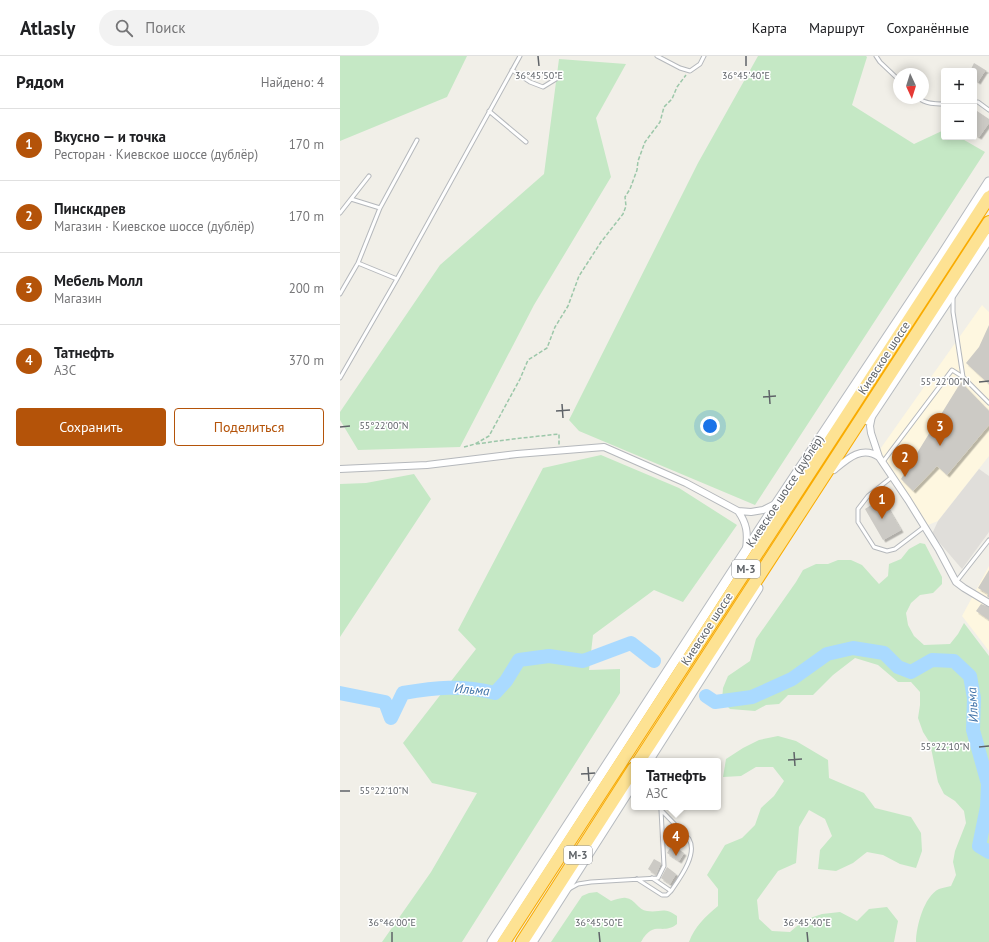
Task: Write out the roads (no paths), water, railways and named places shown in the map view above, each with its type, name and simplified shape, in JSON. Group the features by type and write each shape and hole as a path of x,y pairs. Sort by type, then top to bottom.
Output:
{"highway":[{"name":"Киевское шоссе","path":"504,942 989,197"},
{"name":"Киевское шоссе","path":"647,758 989,222"},
{"name":"М-3","path":"522,942 631,773"}],"main road":[{"name":"Киевское шоссе (дублёр)","path":"492,942 777,502 989,182"},
{"path":"647,758 803,519 833,465 872,412 989,238"},
{"path":"532,942 631,787"}],"street":[{"path":"872,412 870,421 871,433 880,460"},
{"path":"340,469 427,465 517,454 604,447 686,483 738,511 751,512 763,510 777,502"},
{"path":"833,465 862,452 874,453 892,477 924,527 956,582 989,602"},
{"path":"738,511 745,521 748,536 746,550"}],"lane":[{"path":"340,378 397,279 520,56"},
{"path":"657,56 680,68 690,71 700,64 704,56"},
{"path":"876,56 893,74"},
{"path":"512,70 530,82 543,87 556,80"},
{"path":"929,102 941,104"},
{"path":"977,102 989,110"},
{"path":"489,111 526,142"},
{"path":"340,294 358,263 380,208 417,140"},
{"path":"340,213 369,176"},
{"path":"351,199 380,208"},
{"path":"358,263 397,279"},
{"path":"953,292 953,312 963,377"},
{"path":"880,460 952,370 963,377 989,403"},
{"path":"892,477 868,496 858,509 858,522 874,547 886,551 895,549 924,527"},
{"path":"956,582 989,540"},
{"path":"564,892 578,884 658,878 664,866 660,810"},
{"path":"637,879 662,895 667,895 685,870 691,852 691,844 687,836 662,810"},
{"path":"652,878 671,891"}],"waterway":[{"name":"Ильма","path":"340,693 385,702 391,718 403,693 427,689 449,688 483,690 495,693 506,681 519,660 549,656 583,661 631,643 654,661"},
{"name":"Ильма","path":"706,696 715,702 752,697 792,679 827,654 853,648 884,653 898,667 911,672 932,660 954,661 970,676 974,698 973,730 988,784 987,807 979,846 989,852"}],"place":[{"name":"Мебель Молл","path":"940,446"},
{"name":"Пинскдрев","path":"905,477"},
{"name":"Вкусно — и точка","path":"882,519"},
{"name":"Татнефть","path":"676,856"}]}
